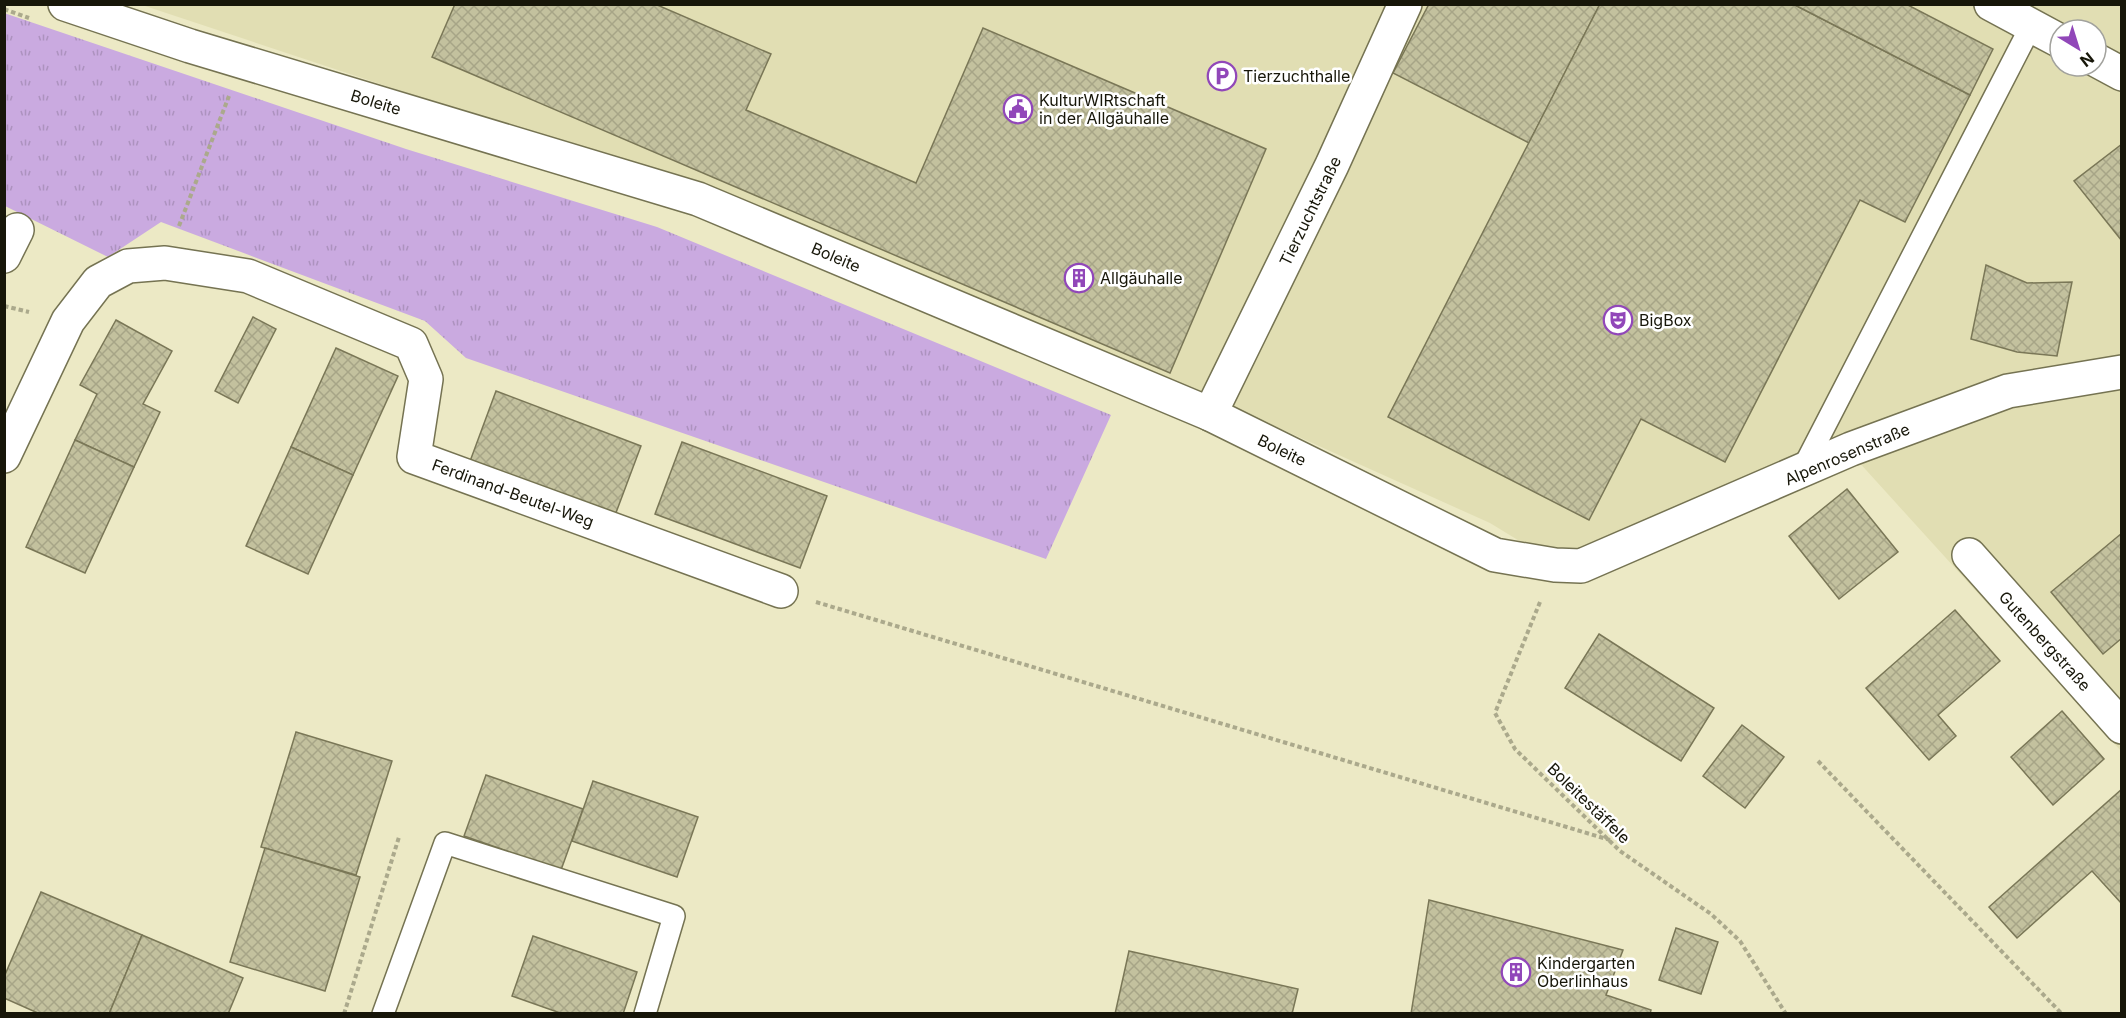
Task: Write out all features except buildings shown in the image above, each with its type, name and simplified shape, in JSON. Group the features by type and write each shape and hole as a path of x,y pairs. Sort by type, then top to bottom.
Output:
{"street":[{"name":"Boleite","path":"65,4 243,62 698,199 1210,414 1495,555 1568,566"},
{"name":"Tierzuchtstraße","path":"1210,414 1332,165 1405,4"},
{"path":"1991,4 2048,35"},
{"name":"Ferdinand-Beutel-Weg","path":"4,456 68,321 98,282 128,266 165,263 248,276 411,344 426,379 414,457 781,591"},
{"name":"Alpenrosenstraße","path":"1568,566 1801,472 1851,449 2008,391 2121,372"},
{"name":"Gutenbergstraße","path":"1969,555 2121,726"}],"lane":[{"path":"1801,472 2031,26"},
{"path":"383,1014 445,843 674,916 645,1014"}],"path":[{"path":"165,263 243,62"},
{"name":"Boleitestäffele","path":"1568,566 1495,713 1515,749 1620,851 1711,914 1740,941 1786,1014"},
{"path":"781,591 1610,840"},
{"path":"1818,761 2062,1014"},
{"path":"344,1014 399,837"}],"shaded area":[{"path":"142,5 1389,5 1213,373 1407,5 2121,5 2121,751 1847,449 1580,562 1549,559 1490,523 1203,394 709,193"}],"green space":[{"path":"4,13 406,149 657,227 1111,415 1046,559 466,358 425,321 161,222 108,257 5,206"}],"place":[{"name":"Tierzuchthalle","path":"1222,76"},
{"name":"KulturWIRtschaft in der Allgäuhalle","path":"1018,109"},
{"name":"Allgäuhalle","path":"1079,278"},
{"name":"BigBox","path":"1618,320"},
{"name":"Kindergarten Oberlinhaus","path":"1516,972"}]}
